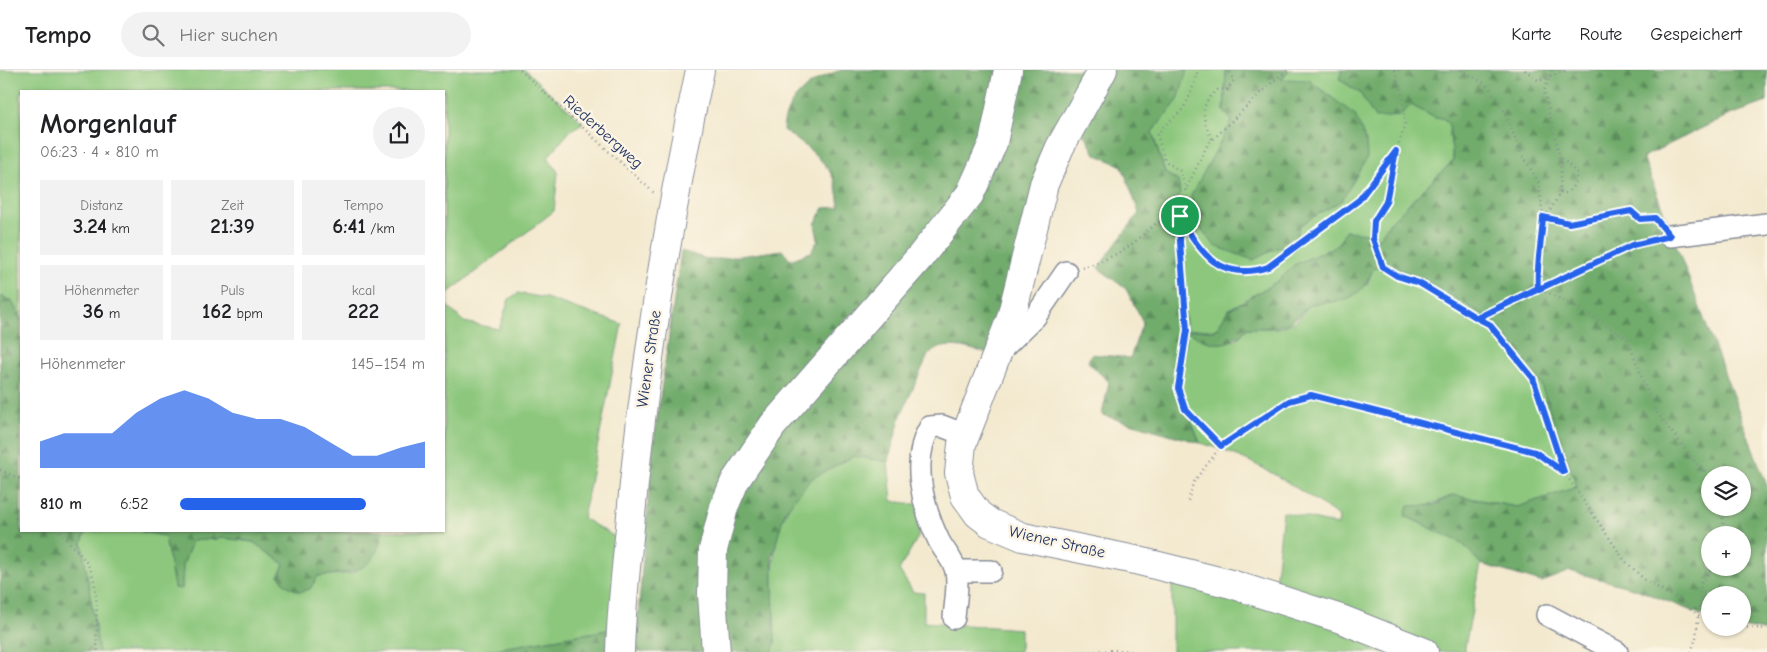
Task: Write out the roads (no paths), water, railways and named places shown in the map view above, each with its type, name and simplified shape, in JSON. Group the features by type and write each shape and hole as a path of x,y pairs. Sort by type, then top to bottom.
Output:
{"main road":[{"name":"Wiener Straße","path":"620,652 639,432 672,209 700,70"},
{"path":"716,652 712,587 714,550 724,507 735,481 754,450 773,425 920,258 967,199 980,176 993,143 1008,70"},
{"name":"Wiener Straße","path":"1103,70 1050,169 1038,206 1016,301 1000,351 965,435 959,466 962,490 978,514 996,527 1031,540 1144,562 1279,598 1361,626 1424,652"}],"street":[{"path":"1670,236 1767,224"},
{"path":"1000,351 1034,317 1066,272"},
{"path":"954,618 956,571 939,541 928,514 920,471 923,439 930,427 942,426 965,435"},
{"path":"956,571 991,571"},
{"path":"1547,616 1617,652"}]}
